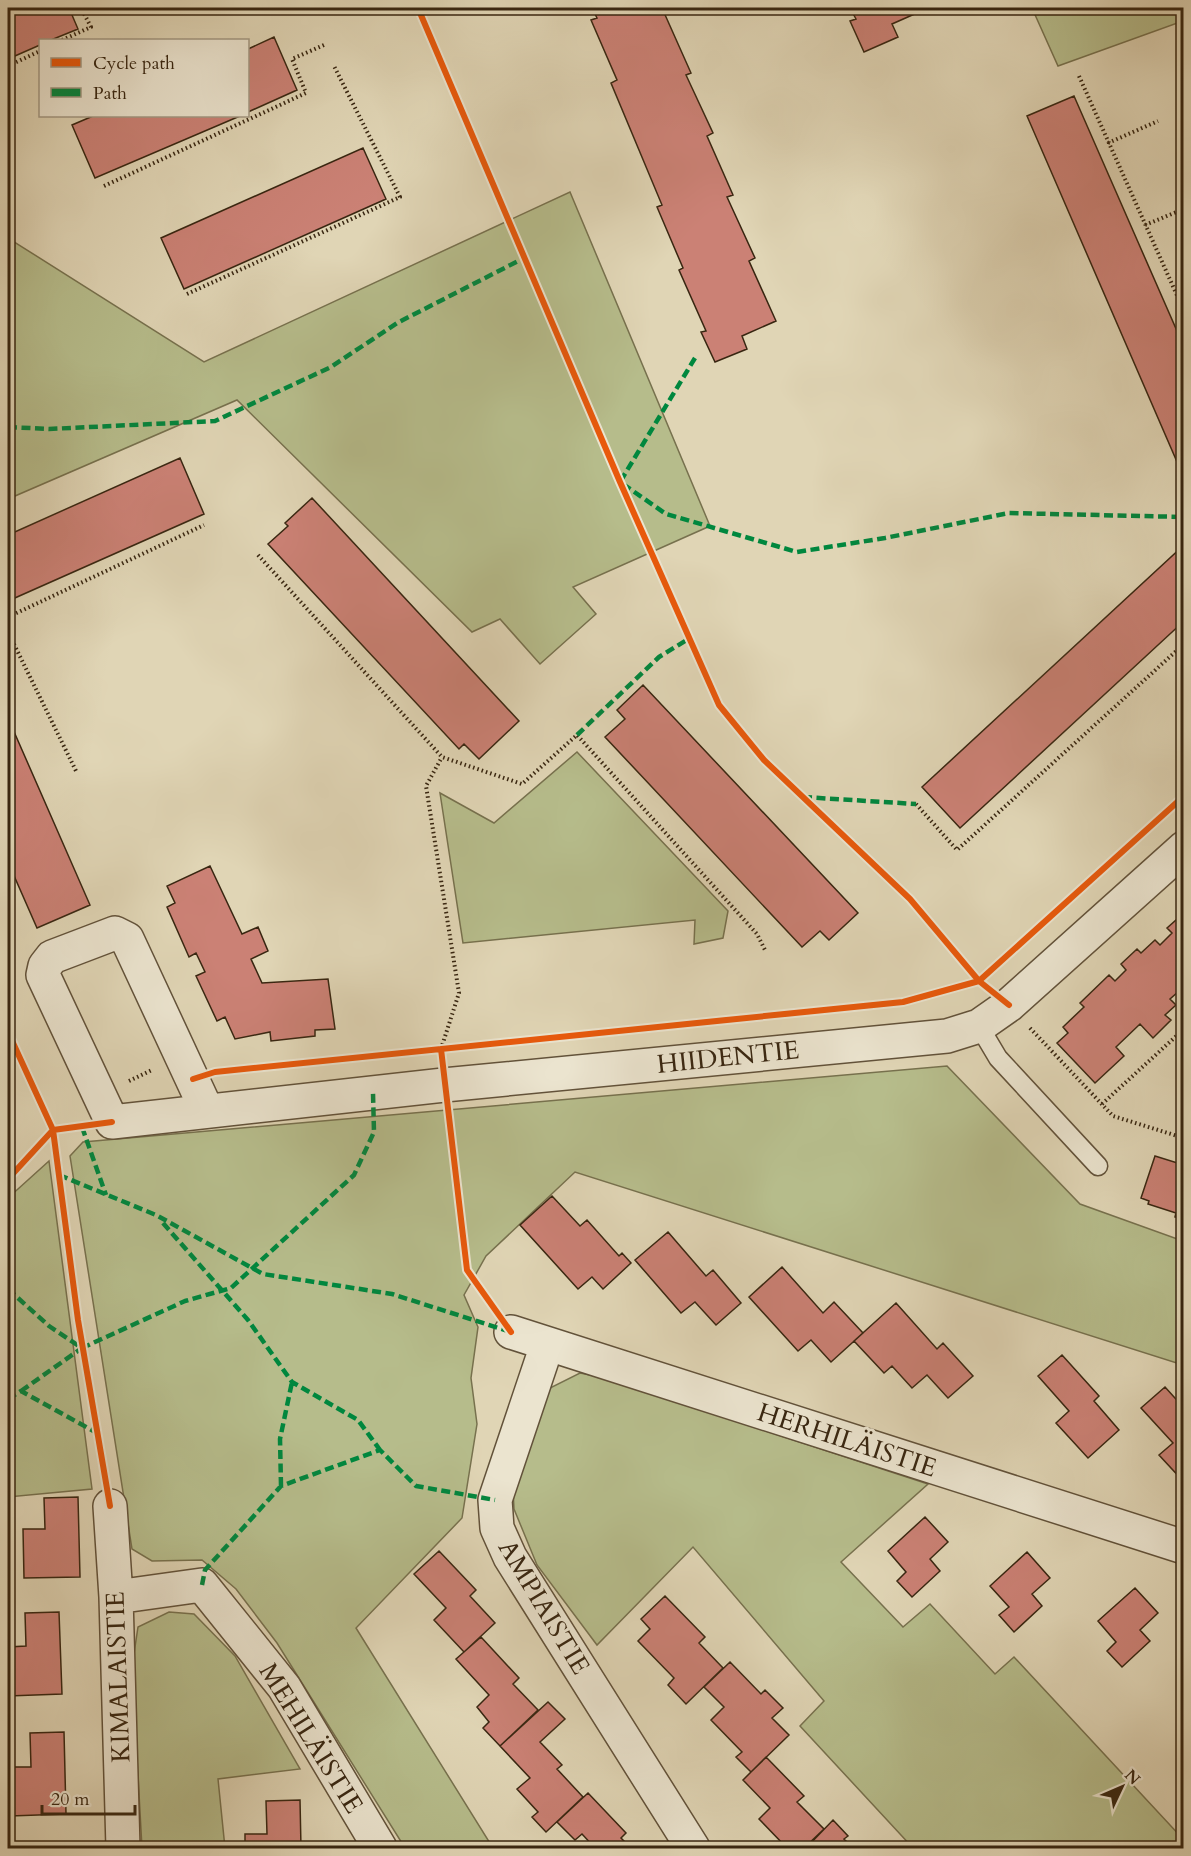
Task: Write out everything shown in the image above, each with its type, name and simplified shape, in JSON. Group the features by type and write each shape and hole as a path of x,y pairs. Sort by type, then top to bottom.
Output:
{"street":[{"name":"HIIDENTIE","path":"207,1111 128,939 115,933 106,935 52,957 45,966 43,975 112,1122 444,1085 947,1036 979,1026 1009,1005 1184,848"},
{"name":"HERHILÄISTIE","path":"511,1332 1184,1547"},
{"name":"AMPIAISTIE","path":"547,1345 495,1500 497,1528 510,1557 693,1848"},
{"name":"KIMALAISTIE","path":"110,1506 116,1597 123,1848"},
{"name":"MEHILÄISTIE","path":"116,1597 202,1585 284,1687 380,1848"}],"lane":[{"path":"979,1026 998,1058 1098,1166"}],"path":[{"path":"64,39 91,27 81,8"},
{"path":"104,186 306,93 292,59 324,45"},
{"path":"8,66 39,51"},
{"path":"188,294 400,197 334,66"},
{"path":"1079,76 1183,308"},
{"path":"1108,143 1158,122"},
{"path":"1145,225 1184,209"},
{"path":"8,617 204,525"},
{"path":"258,555 442,758 522,784 577,735 757,934 766,952"},
{"path":"8,632 77,773"},
{"path":"916,804 957,850 1184,644"},
{"path":"442,758 426,786 459,993 441,1049 444,1085"},
{"path":"1009,1005 1113,1116 1184,1138"},
{"path":"1102,1104 1184,1029"},
{"path":"429,1050 452,1048"},
{"path":"99,1095 182,1056"}],"green space":[{"path":"1032,8 1183,8 1183,21 1058,66"},
{"path":"570,192 710,526 573,587 596,614 540,664 500,619 472,632 237,400 8,499 8,238 204,362"},
{"path":"577,752 728,911 723,938 694,944 695,920 463,943 440,793 494,823"},
{"path":"947,1066 1080,1204 1183,1241 1183,1365 575,1172 486,1256 464,1295 478,1327 471,1378 477,1424 462,1518 356,1628 493,1848 405,1848 277,1643 236,1589 202,1560 152,1561 132,1549 70,1156 83,1142"},
{"path":"49,1161 92,1489 8,1497 8,1198"},
{"path":"580,1373 601,1377 928,1484 841,1562 903,1627 930,1604 995,1674 1014,1657 1183,1839 1183,1848 913,1848 800,1726 824,1701 693,1547 597,1645 537,1565 514,1509 513,1490 548,1389"},
{"path":"169,1612 194,1614 235,1656 300,1769 218,1779 225,1848 142,1848 132,1667 138,1627"}],"building":[{"path":"8,8 69,8 78,29 53,39 39,39 39,45 8,59"},
{"path":"592,8 662,8 691,73 686,75 713,133 707,136 733,195 727,197 755,258 749,261 776,321 742,336 747,349 715,362 701,332 706,331 679,270 683,268 657,207 662,205 611,83 617,80 591,20 597,18"},
{"path":"850,8 926,9 892,24 898,37 864,52 850,21 856,19"},
{"path":"274,37 297,90 249,112 249,49"},
{"path":"1074,96 1184,347 1184,470 1181,471 1027,116"},
{"path":"91,117 238,117 95,178 72,125"},
{"path":"363,148 386,199 184,289 161,238"},
{"path":"180,458 204,514 8,601 8,535"},
{"path":"312,498 519,721 479,759 464,744 459,749 268,544 288,526 285,523"},
{"path":"1184,545 1184,621 960,828 922,787"},
{"path":"643,685 858,913 829,940 820,931 802,947 605,737 625,719 617,710"},
{"path":"8,718 90,905 37,928 8,862"},
{"path":"210,866 242,934 258,927 268,951 251,959 262,983 328,979 335,1029 315,1030 315,1036 271,1041 270,1032 235,1039 225,1017 217,1021 196,976 205,972 196,953 189,957 167,907 175,903 167,886"},
{"path":"1184,913 1184,997 1178,992 1170,999 1176,1005 1165,1015 1171,1020 1153,1038 1140,1024 1116,1047 1124,1056 1095,1083 1057,1043 1068,1033 1063,1027 1084,1007 1080,1003 1109,975 1115,981 1126,970 1121,964 1137,949 1141,953 1155,940 1160,945 1172,933 1167,928"},
{"path":"1155,1156 1184,1165 1184,1219 1175,1217 1176,1213 1148,1204 1149,1201 1141,1198"},
{"path":"552,1196 580,1226 587,1220 619,1256 622,1253 631,1263 603,1289 592,1277 578,1289 520,1225"},
{"path":"668,1232 706,1276 713,1270 741,1303 716,1325 695,1302 681,1313 635,1260"},
{"path":"782,1267 823,1313 834,1302 863,1333 831,1362 811,1340 798,1351 749,1297"},
{"path":"896,1303 937,1349 943,1343 973,1376 948,1398 927,1375 912,1388 892,1366 884,1373 854,1341"},
{"path":"1062,1355 1099,1396 1094,1401 1119,1430 1088,1458 1056,1423 1069,1411 1038,1376"},
{"path":"1165,1387 1184,1408 1184,1482 1159,1455 1173,1443 1141,1408"},
{"path":"78,1497 80,1577 24,1578 23,1529 45,1529 44,1498"},
{"path":"925,1517 948,1542 930,1559 940,1571 912,1597 897,1581 906,1572 888,1551"},
{"path":"439,1551 476,1590 470,1596 495,1623 464,1652 434,1620 446,1608 414,1574"},
{"path":"1027,1552 1050,1578 1032,1594 1042,1606 1014,1632 999,1615 1009,1607 990,1586"},
{"path":"1135,1588 1158,1613 1140,1630 1150,1641 1122,1667 1107,1651 1116,1642 1098,1621"},
{"path":"665,1596 705,1637 699,1643 723,1668 686,1704 668,1685 674,1678 638,1641 650,1629 641,1619"},
{"path":"59,1612 62,1694 8,1696 8,1647 26,1646 25,1613"},
{"path":"481,1637 519,1678 513,1684 538,1710 500,1746 483,1728 489,1722 477,1707 489,1695 456,1659"},
{"path":"730,1662 761,1694 765,1690 783,1708 772,1718 789,1735 751,1772 736,1757 742,1752 711,1720 724,1707 704,1687"},
{"path":"548,1702 565,1719 540,1742 562,1765 557,1769 583,1797 546,1832 532,1817 538,1812 517,1789 530,1778 500,1746"},
{"path":"64,1732 66,1814 10,1816 8,1767 31,1767 30,1733"},
{"path":"766,1757 804,1796 797,1802 824,1829 804,1848 787,1848 759,1819 770,1808 743,1780"},
{"path":"588,1793 626,1833 621,1838 631,1848 595,1848 582,1834 575,1840 557,1822"},
{"path":"300,1800 301,1848 245,1848 245,1834 267,1834 266,1801"},
{"path":"833,1820 848,1836 844,1839 853,1848 806,1848"}],"marked path":[{"path":"8,427 49,429 215,421 331,367 397,323 524,258"},
{"path":"695,358 620,482 666,514 797,552 885,538 1009,513 1184,517"},
{"path":"577,735 659,657 690,638"},
{"path":"803,797 916,804"},
{"path":"8,1289 49,1326 82,1348 185,1301 231,1288 354,1175 374,1132 373,1093"},
{"path":"82,1127 106,1195"},
{"path":"59,1175 156,1215 263,1274 392,1294 508,1331"},
{"path":"163,1223 248,1320 292,1382 358,1420 380,1450"},
{"path":"21,1391 82,1348"},
{"path":"281,1486 280,1439 292,1382"},
{"path":"8,1399 21,1391 97,1433"},
{"path":"202,1585 205,1570 281,1486 380,1450 416,1486 495,1500"}],"cycle path":[{"path":"418,8 620,482 719,705 764,760 910,899 979,981 1009,1005"},
{"path":"193,1079 215,1072 903,1002 979,981 1184,796"},
{"path":"8,1032 53,1130 78,1320 110,1506"},
{"path":"441,1049 467,1270 511,1332"},
{"path":"8,1179 53,1130 112,1122"}]}
